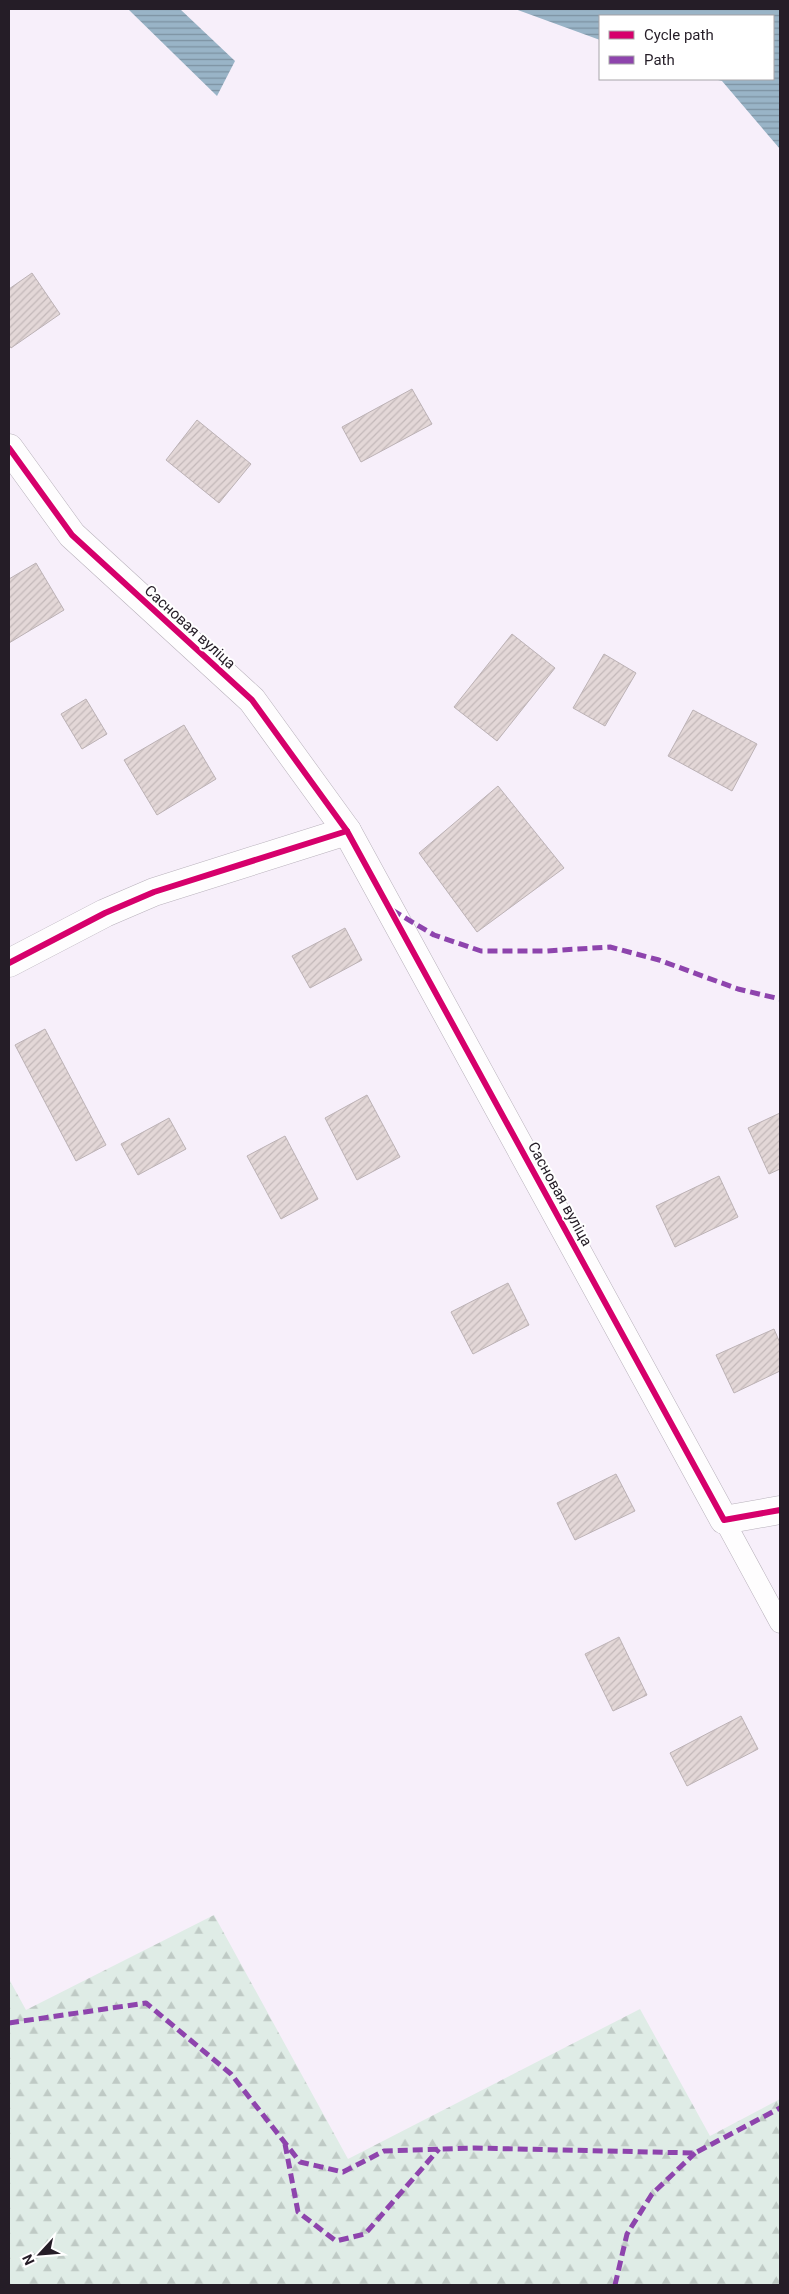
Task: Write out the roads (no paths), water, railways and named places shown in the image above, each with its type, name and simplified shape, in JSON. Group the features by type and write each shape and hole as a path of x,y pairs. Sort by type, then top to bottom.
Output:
{"street":[{"name":"Сасновая вуліца","path":"9,448 72,536 252,700 347,832 724,1520"},
{"path":"9,963 105,913 154,892 347,832"},
{"path":"724,1520 780,1510"}],"lane":[{"path":"724,1520 780,1623"}],"water":[{"path":"128,9 180,9 235,61 217,96"},
{"path":"515,9 780,9 780,149 722,81 718,80 774,80 774,15 599,15 599,40"}]}
